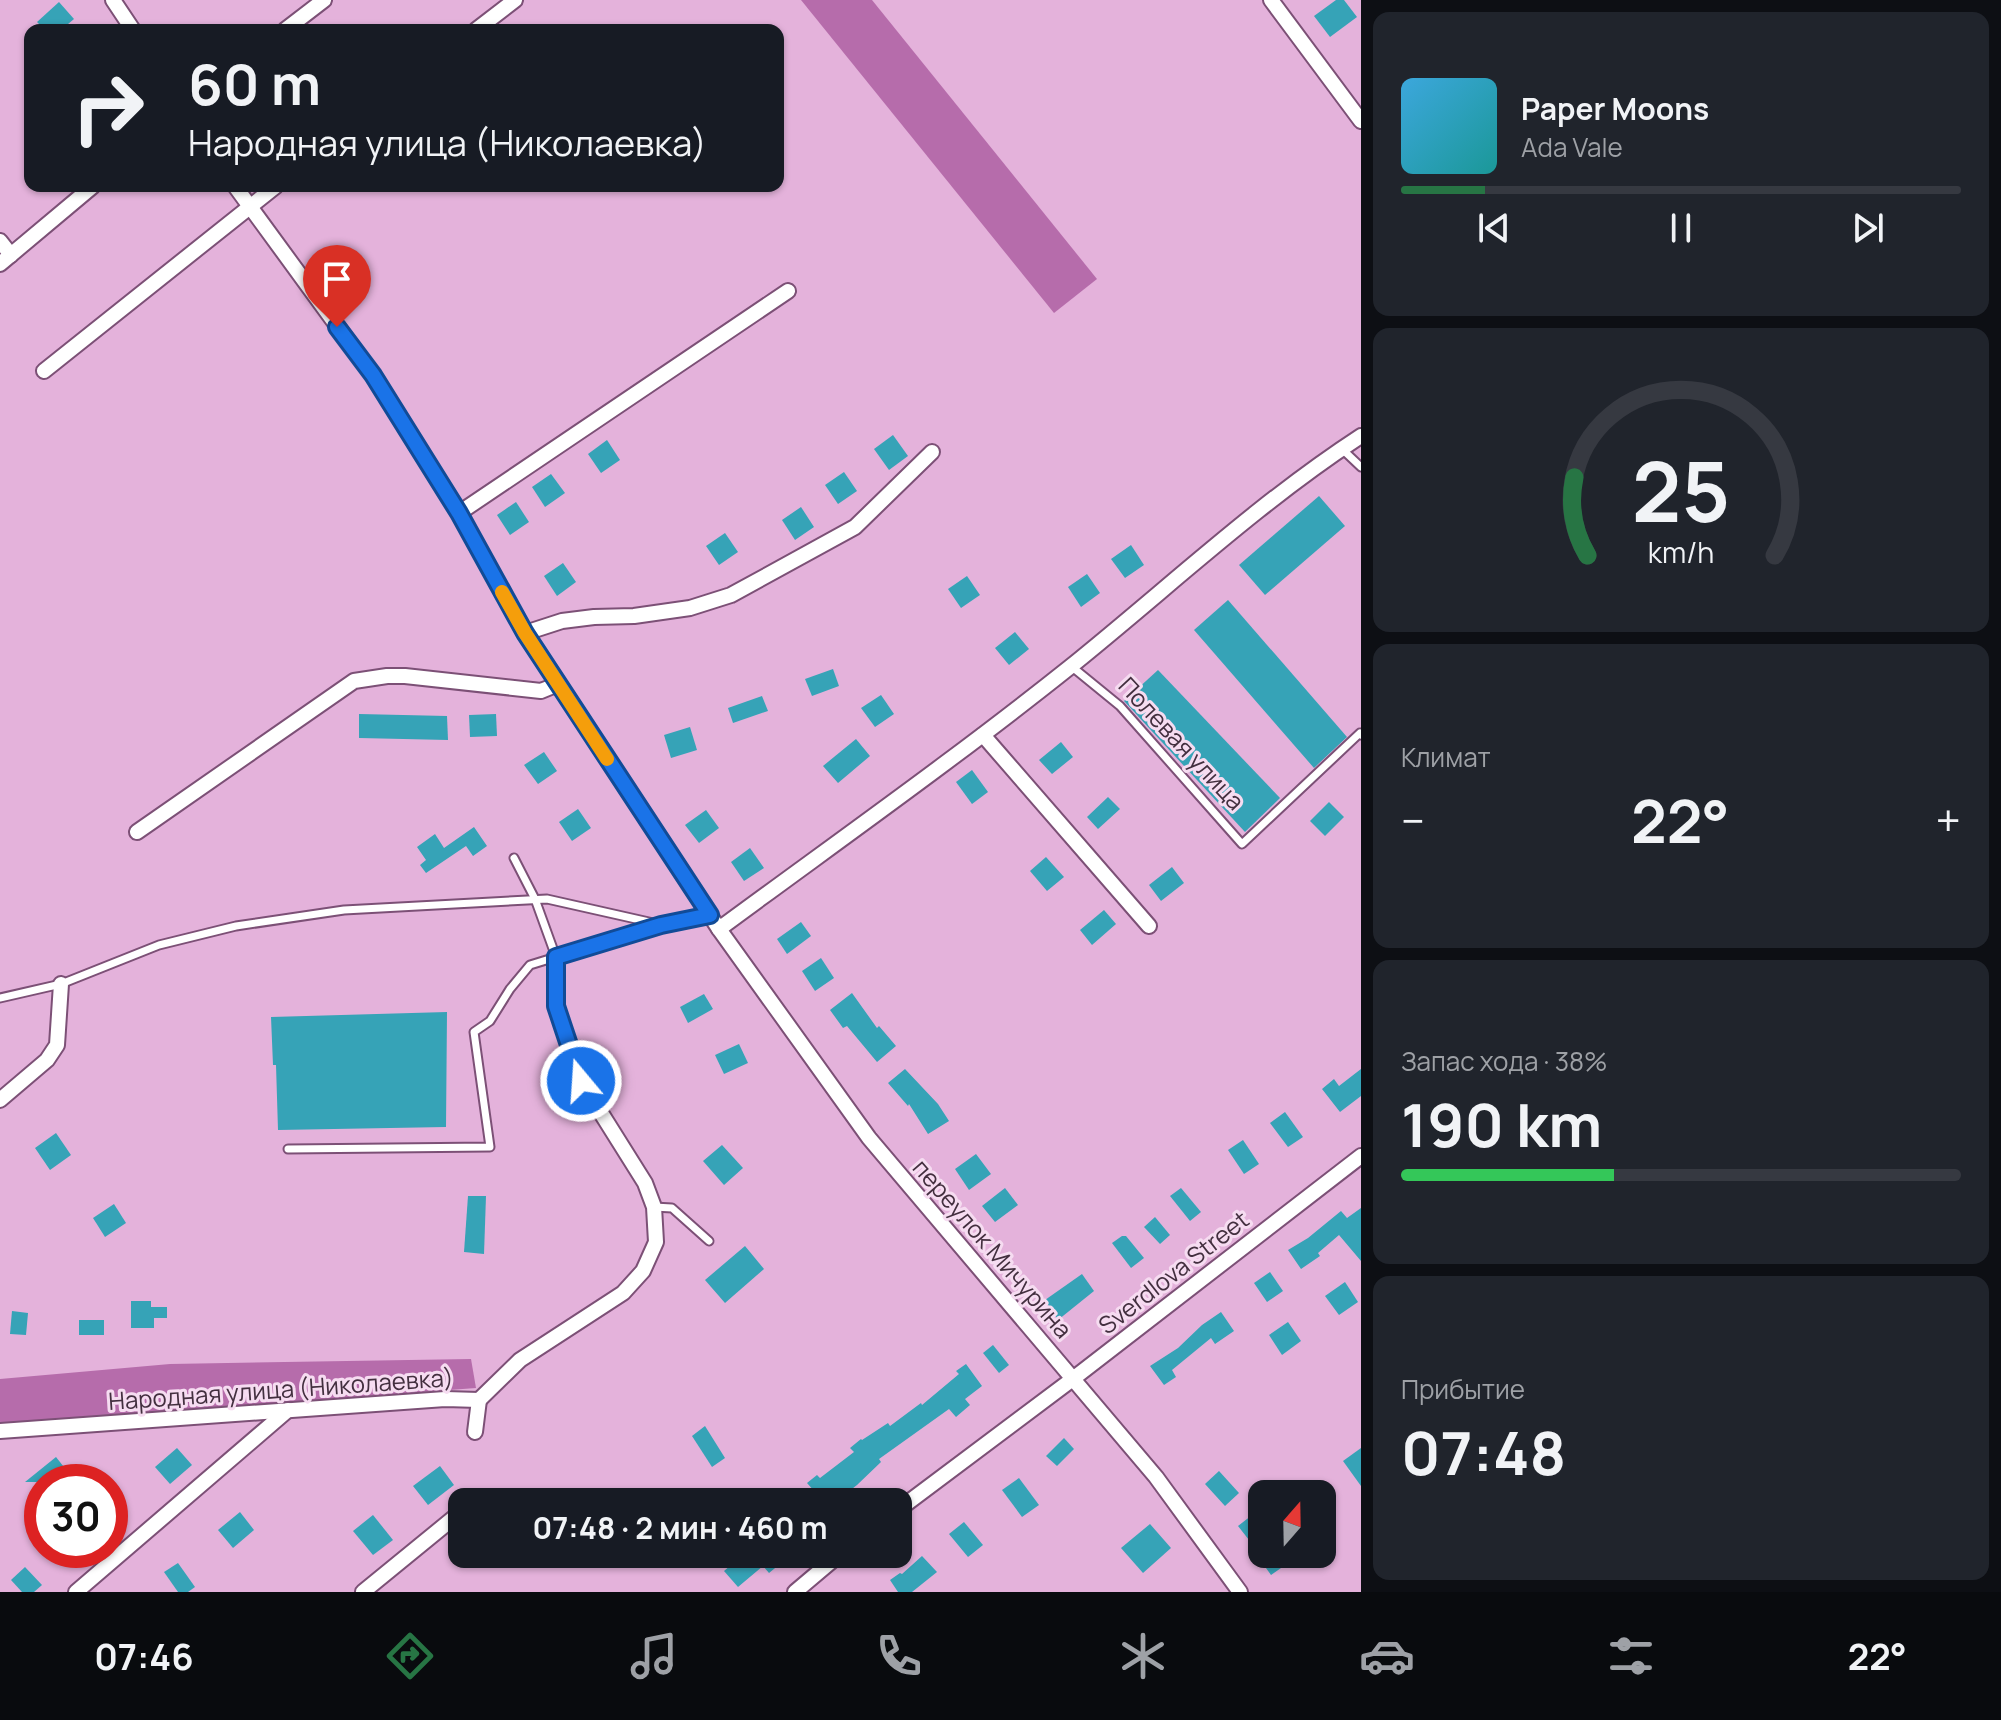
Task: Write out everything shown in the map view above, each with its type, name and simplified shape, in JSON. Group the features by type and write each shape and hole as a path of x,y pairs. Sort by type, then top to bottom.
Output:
{"street":[{"path":"113,0 129,24"},
{"path":"293,24 324,0"},
{"path":"484,24 515,0"},
{"path":"1271,0 1361,121"},
{"path":"0,241 5,260 86,192"},
{"name":"переулок Мичурина","path":"239,192 373,375 459,513 525,633 719,929 869,1138 1156,1477 1232,1589"},
{"path":"44,371 269,192"},
{"path":"459,513 788,291"},
{"path":"719,929 983,735 1216,545 1361,436"},
{"path":"525,633 562,621 690,608 731,595 855,527 932,452"},
{"path":"137,832 354,681 405,676 541,691 558,684"},
{"path":"983,735 1149,926"},
{"path":"556,957 661,925 710,915"},
{"name":"Народная улица (Николаевка)","path":"0,1431 288,1409 445,1399 479,1400 520,1360 623,1293 643,1271 656,1242 654,1207 638,1170 581,1081 556,1006 556,957"},
{"path":"0,1100 47,1060 57,1045 61,984"},
{"name":"Sverdlova Street","path":"912,1500 1361,1156"},
{"path":"475,1432 479,1400"},
{"path":"76,1592 288,1409"},
{"path":"363,1592 448,1523"},
{"path":"795,1592 823,1568"}],"lane":[{"path":"1341,449 1361,467"},
{"name":"Полевая улица","path":"1071,666 1120,706 1242,844 1360,734"},
{"path":"288,1149 490,1147 474,1032 490,1021 530,965 556,957 535,899 514,858"},
{"path":"0,998 61,984 159,945 236,926 344,910 547,899 661,925"},
{"path":"654,1207 672,1208 709,1241"}],"shaded area":[{"path":"801,0 872,0 1097,279 1054,313"},
{"path":"471,1359 476,1388 0,1424 0,1379 170,1364"}],"building":[{"path":"1336,0 1344,0 1357,17 1330,37 1314,16"},
{"path":"59,2 74,19 68,24 37,22"},
{"path":"893,435 908,456 889,470 874,449"},
{"path":"607,440 620,460 601,473 588,454"},
{"path":"844,472 857,491 838,504 825,485"},
{"path":"551,474 565,493 545,507 532,487"},
{"path":"1319,496 1345,526 1265,595 1239,565"},
{"path":"516,502 529,522 510,535 497,515"},
{"path":"801,507 814,527 795,540 782,520"},
{"path":"725,533 738,552 719,565 706,546"},
{"path":"1131,545 1144,565 1125,578 1111,559"},
{"path":"563,563 576,582 557,596 544,576"},
{"path":"1087,574 1100,593 1081,607 1068,587"},
{"path":"967,576 980,595 961,608 948,589"},
{"path":"1228,600 1347,737 1314,768 1194,630"},
{"path":"1015,632 1029,649 1009,665 995,648"},
{"path":"833,669 839,686 812,696 805,679"},
{"path":"1158,670 1280,798 1245,832 1124,701"},
{"path":"881,695 894,714 875,727 861,708"},
{"path":"762,696 768,711 733,723 728,708"},
{"path":"359,714 447,716 448,740 359,738"},
{"path":"496,714 497,736 470,737 469,715"},
{"path":"690,727 697,750 671,758 664,735"},
{"path":"856,739 870,756 838,783 823,766"},
{"path":"1061,742 1073,757 1052,774 1039,760"},
{"path":"544,752 557,771 538,784 524,765"},
{"path":"972,770 988,792 972,804 956,782"},
{"path":"1108,797 1120,809 1098,829 1087,817"},
{"path":"1329,802 1344,817 1325,836 1310,821"},
{"path":"578,809 591,828 572,841 559,822"},
{"path":"706,810 719,828 699,843 685,825"},
{"path":"474,827 487,846 473,856 466,846 426,873 420,865 426,860 417,847 435,834 444,848"},
{"path":"750,848 764,868 744,881 731,862"},
{"path":"1046,857 1064,877 1047,891 1030,871"},
{"path":"1172,867 1184,883 1161,901 1149,885"},
{"path":"1104,910 1116,924 1092,945 1080,930"},
{"path":"801,922 811,936 787,954 777,939"},
{"path":"821,958 834,978 815,991 802,971"},
{"path":"852,993 877,1028 879,1026 896,1046 877,1062 847,1026 843,1028 830,1010"},
{"path":"704,994 713,1009 688,1023 680,1007"},
{"path":"447,1012 446,1127 278,1130 271,1017"},
{"path":"739,1044 748,1063 724,1074 715,1055"},
{"path":"905,1069 938,1104 949,1121 928,1134 909,1104 888,1083"},
{"path":"1361,1069 1361,1096 1340,1112 1322,1089 1334,1079 1339,1086"},
{"path":"1285,1112 1303,1137 1288,1147 1270,1123"},
{"path":"56,1133 71,1155 50,1170 35,1148"},
{"path":"1243,1140 1259,1164 1244,1174 1228,1150"},
{"path":"722,1145 743,1168 724,1185 703,1161"},
{"path":"976,1154 991,1174 969,1190 955,1169"},
{"path":"1005,1188 1018,1205 995,1222 982,1206"},
{"path":"1181,1188 1201,1212 1190,1221 1170,1196"},
{"path":"468,1196 486,1196 484,1254 464,1252"},
{"path":"114,1204 126,1223 105,1237 93,1218"},
{"path":"1361,1208 1361,1261 1339,1235 1318,1253 1320,1256 1301,1269 1288,1250 1341,1211 1347,1218"},
{"path":"1155,1217 1170,1235 1160,1244 1144,1227"},
{"path":"1126,1236 1144,1258 1131,1268 1112,1243"},
{"path":"745,1246 764,1269 725,1303 705,1280"},
{"path":"1270,1272 1283,1291 1267,1302 1254,1283"},
{"path":"1082,1274 1094,1291 1058,1320 1045,1300"},
{"path":"1345,1282 1358,1302 1339,1315 1325,1296"},
{"path":"131,1301 151,1301 151,1307 167,1307 167,1318 154,1318 154,1328 131,1328"},
{"path":"12,1311 28,1313 26,1335 10,1334"},
{"path":"1221,1312 1234,1331 1215,1344 1211,1338 1172,1370 1176,1377 1164,1385 1150,1366 1178,1348"},
{"path":"79,1320 104,1320 104,1335 79,1335"},
{"path":"1288,1322 1301,1341 1282,1355 1269,1335"},
{"path":"993,1345 1009,1365 999,1373 983,1353"},
{"path":"966,1364 982,1386 965,1399 970,1405 956,1417 949,1409 879,1459 881,1462 853,1488 811,1488 807,1483 817,1475 820,1478 854,1452 850,1448 861,1439 888,1423 890,1426 922,1405 959,1374 956,1371"},
{"path":"705,1426 725,1458 712,1467 692,1436"},
{"path":"1064,1438 1074,1449 1057,1466 1046,1456"},
{"path":"177,1448 192,1465 170,1484 155,1467"},
{"path":"1361,1448 1361,1486 1343,1461"},
{"path":"56,1457 62,1464 47,1464"},
{"path":"440,1466 454,1485 428,1505 413,1486"},
{"path":"1219,1471 1239,1493 1225,1506 1205,1484"},
{"path":"1019,1478 1039,1505 1022,1517 1002,1490"},
{"path":"240,1512 254,1530 233,1548 218,1530"},
{"path":"373,1515 393,1540 373,1555 353,1531"},
{"path":"1248,1518 1248,1539 1238,1526"},
{"path":"964,1522 983,1545 968,1557 949,1534"},
{"path":"1150,1524 1171,1548 1143,1573 1121,1548"},
{"path":"922,1556 937,1572 912,1592 898,1592 890,1580 912,1568"},
{"path":"178,1563 195,1587 188,1592 178,1592 164,1572"},
{"path":"26,1568 42,1585 34,1592 22,1592 11,1580"},
{"path":"728,1568 761,1568 738,1587 724,1571"},
{"path":"1266,1568 1281,1568 1271,1575"}],"slow traffic":[{"path":"502,592 607,759"}],"route":[{"path":"337,327 373,375 459,513 525,633 710,915 661,925 556,957 556,1006 581,1081"}]}
